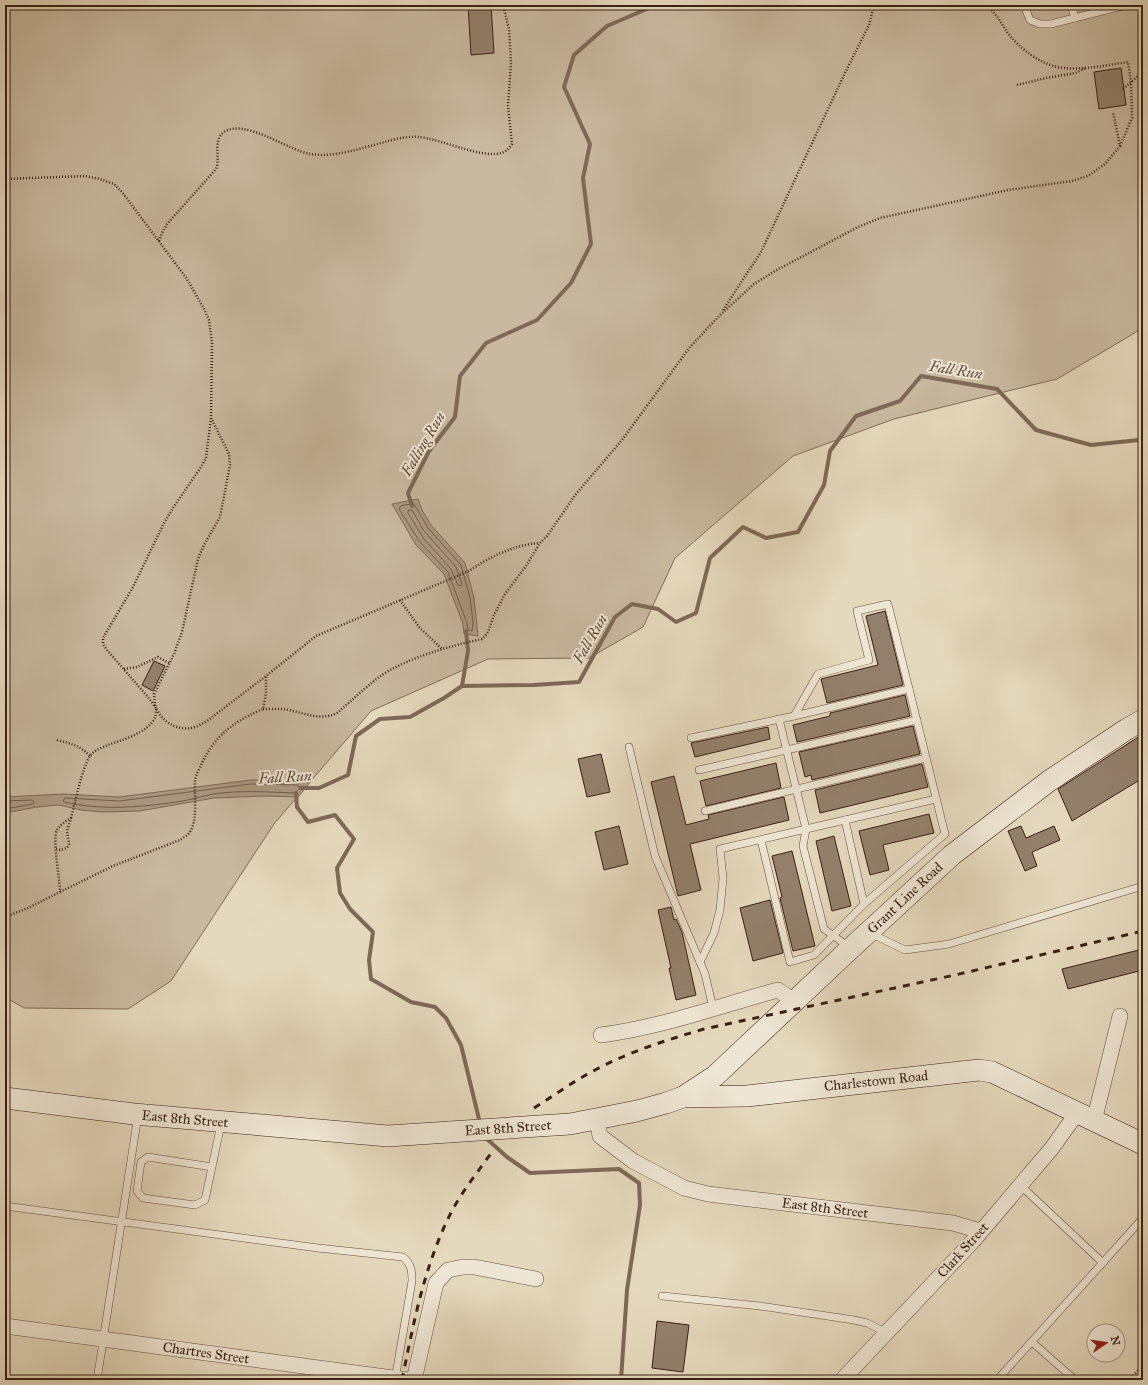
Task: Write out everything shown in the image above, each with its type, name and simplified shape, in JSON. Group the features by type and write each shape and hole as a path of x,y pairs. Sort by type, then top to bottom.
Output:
{"street":[{"name":"Grant Line Road","path":"683,1097 715,1076 952,855 1044,784 1143,720"},
{"path":"601,1036 630,1032 656,1026 778,990 794,1001"},
{"name":"Clark Street","path":"842,1380 952,1264 1052,1148 1085,1117 1120,1016"},
{"name":"Charlestown Road","path":"596,1119 657,1106 683,1097 747,1096 979,1070 992,1072 1143,1144"},
{"name":"East 8th Street","path":"5,1098 138,1114 388,1136 570,1124 596,1119 600,1136 633,1161 684,1188 708,1194 934,1220 952,1223 980,1231"},
{"path":"414,1380 436,1283 448,1270 463,1267 474,1268 536,1279"},
{"name":"Chartres Street","path":"5,1326 399,1379"}],"lane":[{"path":"1024,5 1030,20 1040,24 1051,24 1126,5"},
{"path":"1070,5 1075,18"},
{"path":"761,840 790,962 814,955 864,904 945,834 888,604 857,611 869,660 818,674 794,716"},
{"path":"691,738 909,689"},
{"path":"779,719 806,829 803,846 824,929 849,950"},
{"path":"699,770 917,720"},
{"path":"629,747 655,856 705,974 713,1008"},
{"path":"705,811 926,758"},
{"path":"700,962 714,933 720,910 723,878 720,850 936,799"},
{"path":"845,820 864,904"},
{"path":"868,932 905,950 949,944 1143,886"},
{"path":"97,1380 138,1114"},
{"path":"212,1167 148,1158 141,1162 137,1191 143,1198 195,1205 205,1200 212,1167 221,1122"},
{"path":"1020,1185 1103,1263"},
{"path":"5,1206 318,1248 403,1257 409,1262 412,1269 412,1281 399,1379"},
{"path":"997,1380 1143,1218"},
{"path":"662,1296 760,1306 854,1320 866,1323 887,1333"},
{"path":"1032,1342 1075,1380"}],"path":[{"path":"159,241 167,224 216,169 219,162 217,143 219,137 224,132 231,129 239,129 265,135 297,150 320,155 356,149 398,138 417,136 431,138 482,153 502,153 508,150 512,144 508,106 511,62 504,5"},
{"path":"720,315 761,252 869,25 874,5"},
{"path":"5,917 28,908 113,866 180,840 190,832 194,824 195,778 205,757 216,740 229,727 245,717 263,709 281,709 319,717 331,716 337,713 380,677 410,661 442,649 476,640 485,636 505,594 526,566 540,542 547,536 576,494 622,440 690,347 720,315 754,284 774,271 858,227 880,218 1008,190 1072,181 1088,176 1105,164 1120,146 1132,118 1131,82 1128,62 1088,68 1063,68 1053,66 1026,51 1011,37 993,10 984,5"},
{"path":"993,10 997,5"},
{"path":"1017,85 1075,73 1088,68"},
{"path":"1123,89 1138,76 1143,75"},
{"path":"1113,112 1120,146"},
{"path":"5,179 86,176 114,184 122,192 187,279 209,320 212,343 211,418 204,463 164,524 133,587 103,638 103,644 107,650 147,696 162,718 178,728 186,729 197,727 266,676 316,636 468,571 516,546 540,542"},
{"path":"56,849 60,850 67,848 69,844 68,831 72,811 90,756 102,748 134,735 152,724 155,717 156,708 154,694 170,663 182,632 198,559 220,517 230,465 229,454 211,418"},
{"path":"400,600 419,627 442,649"},
{"path":"123,668 128,669 137,667 158,658 170,663"},
{"path":"263,709 266,693 266,676"},
{"path":"57,740 75,744 90,756"},
{"path":"60,892 55,836 57,830 71,818"},
{"path":"1130,1380 1143,1365"}],"shaded area":[{"path":"5,5 1143,5 1143,328 1057,379 894,419 793,456 675,558 643,627 589,658 488,659 371,711 274,824 171,981 128,1009 24,1008 5,997"}],"water":[{"path":"418,499 422,510 431,525 465,563 474,598 478,636 464,634 463,624 444,574 416,545 392,504"},
{"path":"251,780 311,781 298,797 265,796 214,798 140,811 102,812 81,810 59,805 37,807 5,813 5,797 63,794 119,797"}],"building":[{"path":"468,5 491,5 494,53 471,55"},
{"path":"1121,68 1126,105 1099,109 1094,72"},
{"path":"885,611 903,685 827,703 821,679 878,665 866,616"},
{"path":"154,661 165,666 153,691 142,685"},
{"path":"905,695 910,716 797,742 793,725 830,716 830,713"},
{"path":"913,726 920,754 812,780 811,775 805,777 799,752"},
{"path":"768,727 770,739 695,757 691,743"},
{"path":"1143,734 1143,778 1072,821 1058,789"},
{"path":"601,754 610,792 587,797 578,759"},
{"path":"776,763 781,788 706,806 700,781"},
{"path":"922,764 928,787 820,813 815,790"},
{"path":"674,776 686,825 709,819 708,815 784,797 789,820 690,844 701,890 678,896 651,782"},
{"path":"929,814 934,833 883,845 889,870 870,875 859,831"},
{"path":"619,826 628,864 604,870 595,832"},
{"path":"1021,826 1026,838 1054,826 1060,840 1032,852 1037,866 1025,871 1008,831"},
{"path":"834,836 851,906 832,911 816,841"},
{"path":"792,851 815,946 793,951 780,898 782,897 772,856"},
{"path":"770,900 783,953 753,961 740,908"},
{"path":"671,907 674,920 676,919 682,932 696,995 676,1000 669,968 671,968 658,910"},
{"path":"1143,949 1143,970 1068,989 1062,969"},
{"path":"657,1321 689,1325 683,1372 652,1368"}],"waterway":[{"name":"Falling Run","path":"412,506 408,493 429,451 455,417 460,376 486,343 537,320 571,283 591,244 583,178 590,144 564,87 574,55 607,26 656,5"},
{"name":"Fall Run","path":"301,788 319,788 348,775 356,736 380,719 410,717 462,686 534,685 579,682 615,617 632,604 658,609 676,622 696,613 710,558 743,527 766,538 798,532 824,485 830,451 856,416 900,401 921,376 997,389 1036,430 1091,445 1139,440 1143,437"},
{"name":"Falling Run","path":"462,686 468,651 466,631"},
{"path":"296,793 297,807 308,822 335,815 354,839 337,868 340,893 350,909 373,932 369,960 371,979 411,1002 435,1007 446,1018 461,1045 479,1119"},
{"path":"487,1139 507,1157 530,1173 619,1169 639,1183 640,1205 627,1290 621,1380"}],"railway":[{"path":"534,1108 589,1073 649,1046 676,1037 704,1029 955,975 1143,931"},
{"path":"402,1380 422,1292 435,1249 454,1207 467,1186 492,1152"}]}
